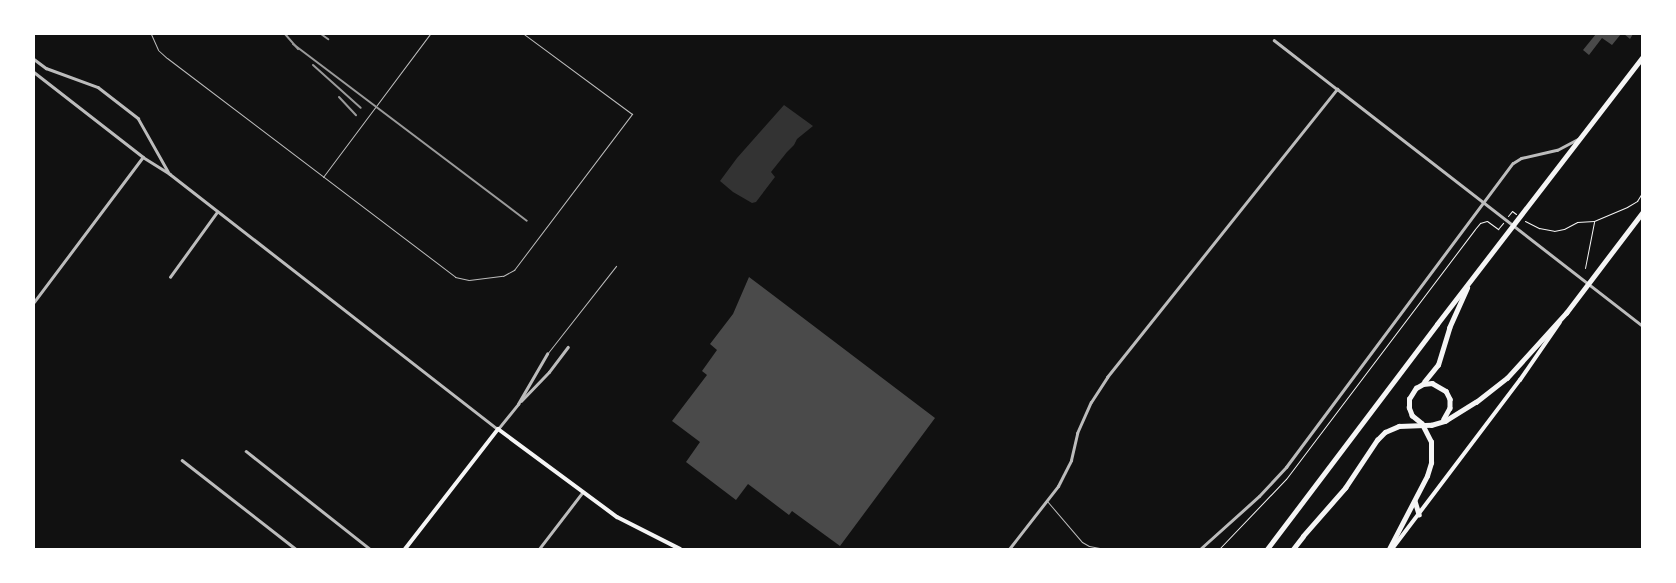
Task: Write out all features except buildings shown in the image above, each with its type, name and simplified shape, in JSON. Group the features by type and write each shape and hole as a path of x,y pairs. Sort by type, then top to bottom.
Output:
{"highway":[{"path":"1267,549 1642,58"},
{"path":"1293,549 1350,481 1382,435 1399,426 1436,424 1467,408 1507,378 1566,313 1642,213"},
{"path":"1390,549 1429,472 1432,457 1432,445 1422,424 1412,416 1408,403 1413,391 1436,369 1449,328 1468,284"},
{"path":"1419,386 1427,383 1436,384 1444,388 1449,395 1449,412 1444,419 1436,424"},
{"path":"1416,500 1416,508 1419,514"}],"main road":[{"path":"1390,549 1419,514 1520,380 1566,313"},
{"path":"405,549 498,429 582,493 618,517 680,549"}],"street":[{"path":"1274,40 1642,326"},
{"path":"34,59 46,68 98,87 132,112 146,129 156,152 170,174"},
{"path":"34,72 143,157 170,174 498,429 518,404 550,372 568,347"},
{"path":"1009,549 1058,486 1071,460 1077,433 1091,402 1107,377 1337,89"},
{"path":"1200,549 1259,496 1286,467 1514,163 1521,158 1557,150 1582,136"},
{"path":"34,302 143,157"},
{"path":"170,277 217,212"},
{"path":"518,404 547,354"},
{"path":"246,451 370,549"},
{"path":"182,460 296,549"},
{"path":"539,549 582,493"}],"lane":[{"path":"323,177 430,34"},
{"path":"152,35 158,50 167,58 455,277 469,280 503,276 514,270 632,114 524,34"},
{"path":"547,354 616,266"},
{"path":"1047,501 1082,542 1089,546 1106,549"}],"path":[{"path":"1219,549 1286,479 1480,223 1487,221 1498,229 1512,211 1539,228 1554,231 1586,220 1594,221 1610,213 1627,208 1637,201 1642,193"},
{"path":"1585,268 1594,221"}],"shaded area":[{"path":"784,105 813,126 797,139 771,172 775,177 756,202 752,203 733,192 720,181 737,158"}],"railway":[{"path":"285,34 298,49"},
{"path":"321,34 328,39"},
{"path":"293,44 527,221"},
{"path":"313,65 361,108"},
{"path":"339,97 356,115"}]}
